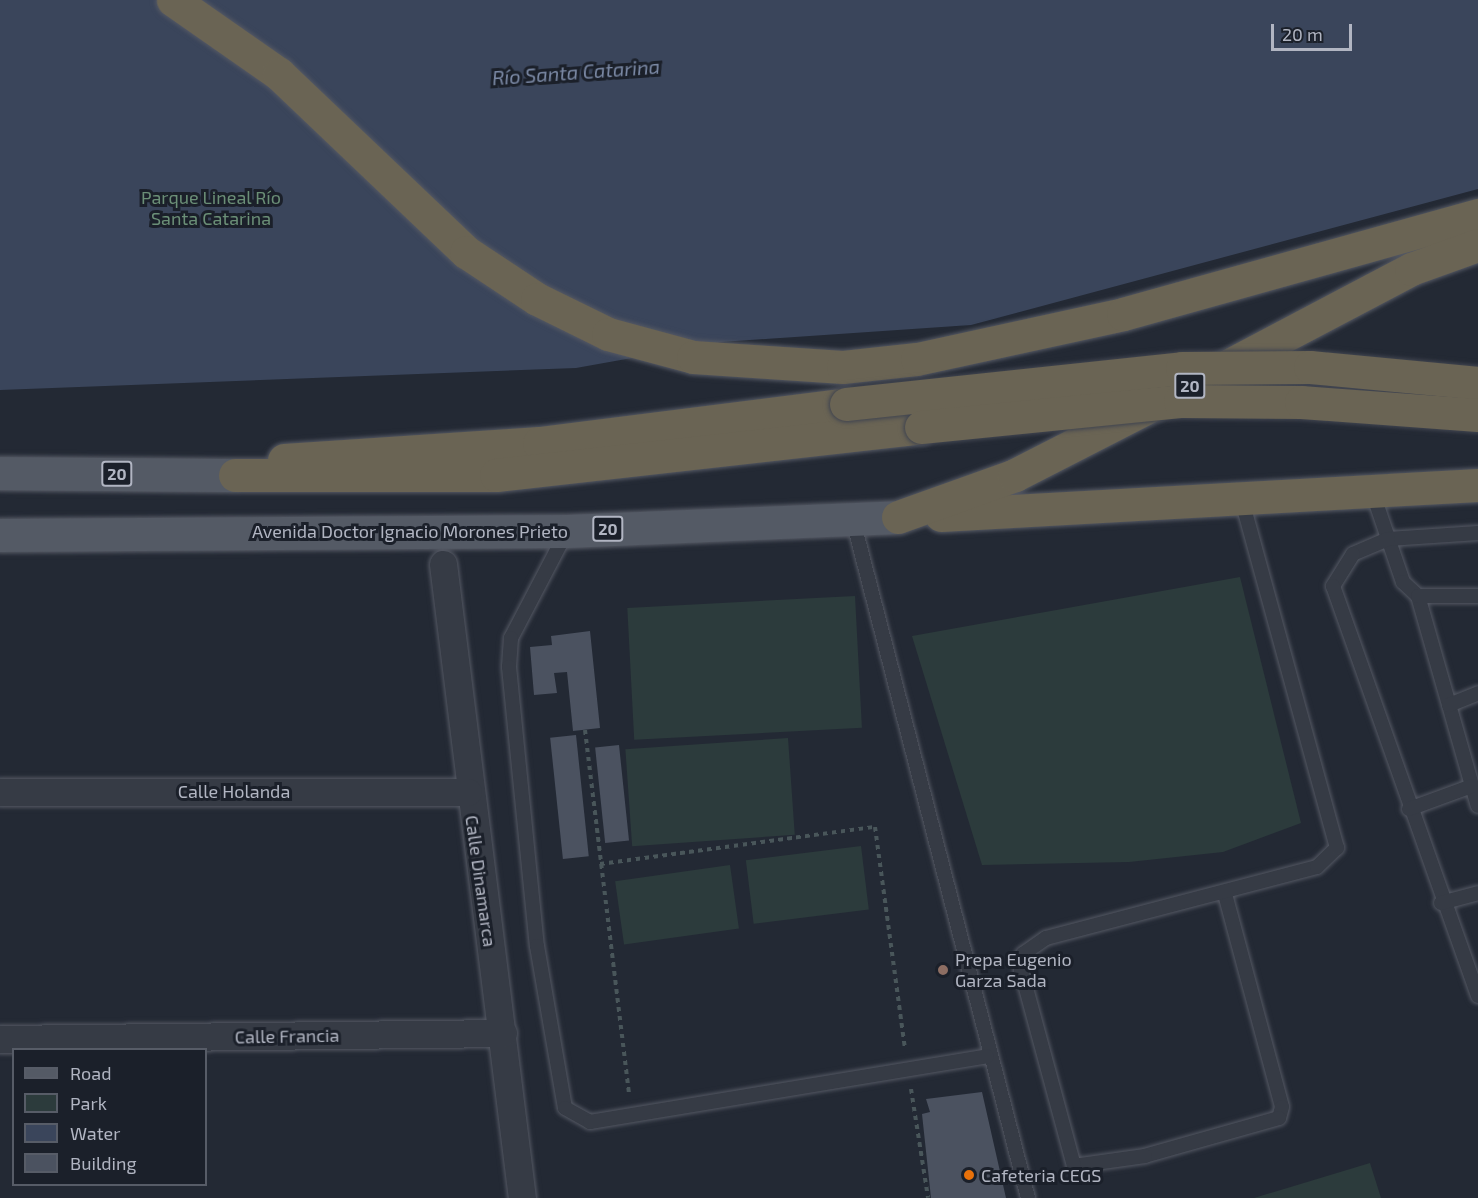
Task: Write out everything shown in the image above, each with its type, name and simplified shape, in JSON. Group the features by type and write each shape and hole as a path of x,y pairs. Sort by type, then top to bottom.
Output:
{"highway":[{"path":"173,0 279,74 466,252 537,299 608,334 693,357 843,367 917,359 1123,314 1478,215"},
{"name":"Avenida Doctor Ignacio Morones Prieto","path":"898,517 1016,475 1411,269 1478,245"},
{"path":"234,475 287,460 539,444 846,404 1182,368 1310,367 1478,383"},
{"path":"234,475 496,475 921,427 1180,401 1301,402 1478,415"},
{"path":"898,517 1478,485"}],"main road":[{"name":"20","path":"0,473 234,475"},
{"name":"Avenida Doctor Ignacio Morones Prieto","path":"0,535 567,531 898,517"}],"street":[{"name":"Calle Dinamarca","path":"443,564 468,792 503,1033 522,1198"},
{"name":"Calle Holanda","path":"0,792 468,792"},
{"name":"Calle Francia","path":"0,1039 503,1033"}],"lane":[{"path":"1372,490 1403,582 1418,597 1478,806"},
{"path":"1225,894 1282,1107 1279,1118 1145,1156 1074,1166 1021,970 1023,954 1046,938 1225,894 1317,867 1337,848 1240,498"},
{"path":"853,520 987,1056 1028,1198"},
{"path":"567,531 512,638 508,667 537,946 565,1108 590,1122 987,1056"},
{"path":"1478,533 1388,539 1353,554 1333,586 1441,903 1478,996"},
{"path":"1418,597 1478,596"},
{"path":"1449,705 1478,693"},
{"path":"1409,809 1472,786"},
{"path":"1441,903 1478,893"}],"path":[{"path":"585,730 632,1115"},
{"path":"600,864 875,827 928,1198"}],"green space":[{"path":"1240,577 1301,823 1223,852 1129,862 982,865 912,636"},
{"path":"855,596 862,728 634,740 627,608"},
{"path":"788,738 795,835 632,846 625,749"},
{"path":"861,846 869,910 754,924 746,860"},
{"path":"730,865 739,928 624,945 615,881"},
{"path":"1370,1163 1381,1198 1254,1198"}],"water":[{"name":"Río Santa Catarina","path":"0,0 1478,0 1478,189 971,325 721,342 576,368 0,390"}],"building":[{"path":"590,631 600,728 573,731 567,672 554,673 557,693 534,695 530,647 552,645 551,636"},
{"path":"576,735 589,856 563,859 550,738"},
{"path":"619,745 629,840 605,843 595,748"},
{"path":"982,1092 1006,1198 931,1198 922,1114 930,1112 926,1099"}],"place":[{"name":"Prepa Eugenio Garza Sada","path":"943,970"},
{"name":"Cafeteria CEGS","path":"969,1175"}],"park label":[{"name":"Parque Lineal Río Santa Catarina","path":"211,208"}]}
